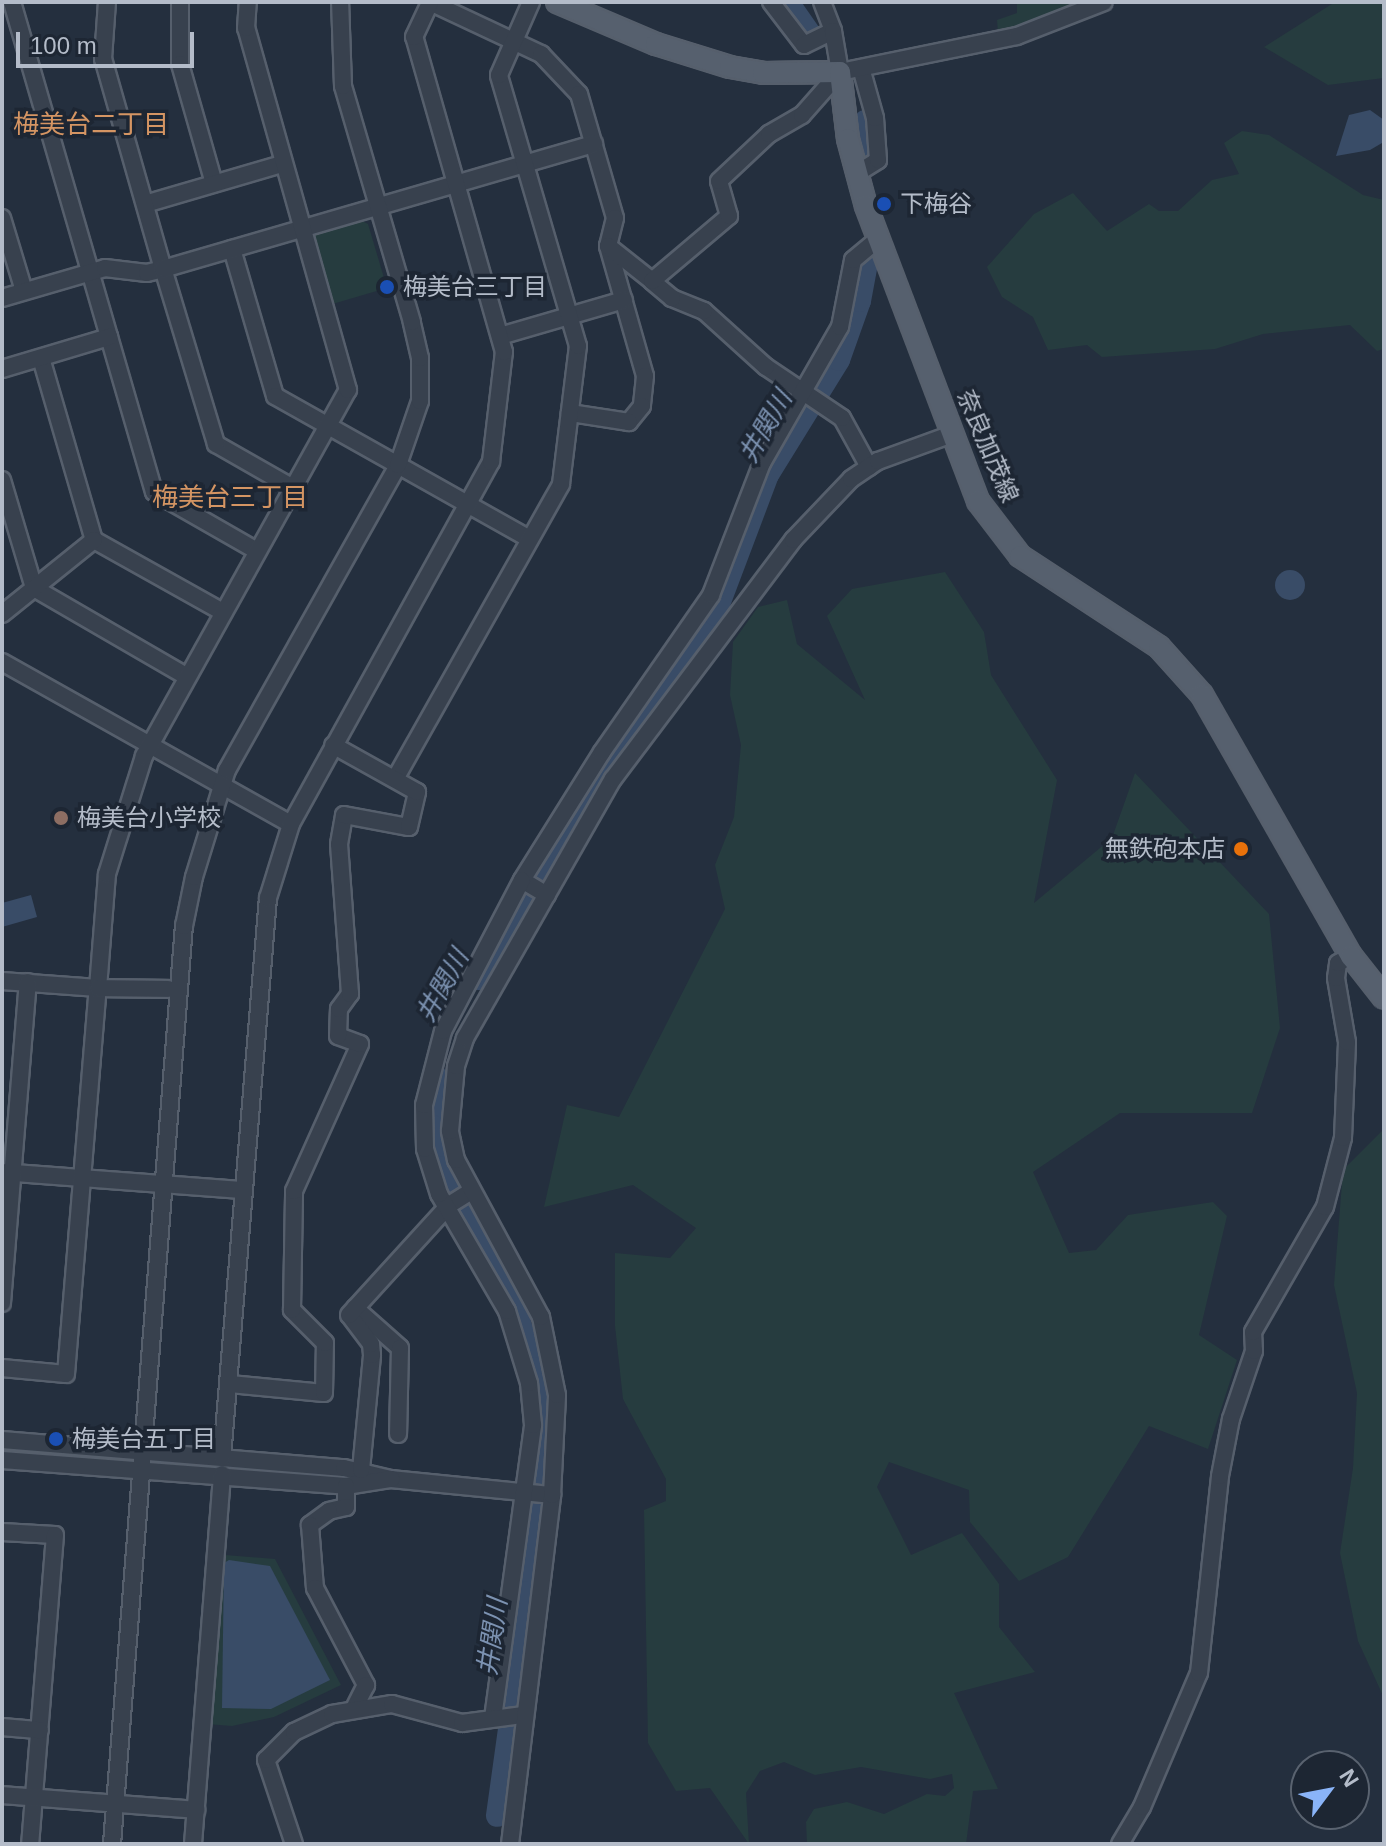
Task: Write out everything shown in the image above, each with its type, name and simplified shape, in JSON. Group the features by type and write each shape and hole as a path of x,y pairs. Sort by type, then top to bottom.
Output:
{"main road":[{"path":"557,2 656,44 730,67 763,73 840,72"},
{"name":"奈良加茂線","path":"840,72 856,174 978,501 1020,556 1159,647 1202,695 1351,956 1384,998"}],"street":[{"path":"12,2 154,492 257,551"},
{"path":"107,2 103,59 216,444 293,488"},
{"path":"180,2 180,64 214,183"},
{"path":"2,1368 66,1374 107,874 149,745 348,390 246,28 248,2"},
{"path":"112,1844 184,926 199,853 221,786 398,465 418,413 420,358 339,66 340,2"},
{"path":"193,1844 268,898 291,824 491,462 504,352 414,37 430,2 541,54 579,94 615,218 608,246 645,376 638,416 629,422 570,413"},
{"path":"395,779 561,484 578,346 499,75 531,2"},
{"path":"771,2 804,45 833,31"},
{"path":"822,2 833,31 840,72"},
{"path":"652,281 729,216 719,181 769,134 802,115 840,72 1017,36 1104,2"},
{"path":"856,174 878,160 875,118 861,68"},
{"path":"2,298 110,267 139,273 163,269 594,144"},
{"path":"145,204 282,164"},
{"path":"2,218 24,291"},
{"path":"493,1718 533,1425 519,1342 456,1200 450,1131 456,1066 465,1038 533,886 602,752 711,595 762,463 811,398 840,327 853,260 878,239"},
{"path":"608,246 672,298 704,311 811,398 842,418 869,467"},
{"path":"232,249 275,396 530,539"},
{"path":"500,336 624,300"},
{"path":"2,369 109,337"},
{"path":"41,358 94,540 223,612"},
{"path":"510,1844 523,1715 552,1495 557,1395 551,1348 541,1317 456,1200 425,1149 429,1069 464,987 533,886 672,699 826,501 869,467 952,434"},
{"path":"2,480 34,588 186,676"},
{"path":"2,614 94,540"},
{"path":"2,662 291,824"},
{"path":"230,1384 324,1393 325,1343 292,1310 294,1191 360,1044 338,1036 339,1009 350,994 339,844 344,815 409,827 417,792 333,745"},
{"path":"1120,1844 1142,1807 1199,1673 1220,1476 1231,1419 1254,1351 1253,1332 1325,1207 1343,1138 1347,1042 1336,978 1338,963 1351,956"},
{"path":"2,981 168,989"},
{"path":"2,1303 7,1172 28,982"},
{"path":"7,1172 243,1190"},
{"path":"361,1470 372,1355 371,1344 349,1315 456,1200"},
{"path":"355,1308 400,1348 398,1434"},
{"path":"2,1440 143,1460 361,1470 391,1479 552,1495"},
{"path":"2,1460 143,1460"},
{"path":"222,1466 346,1486 391,1479"},
{"path":"346,1486 346,1507 329,1511 310,1525 315,1588 366,1685 354,1709"},
{"path":"2,1532 55,1535 30,1844"},
{"path":"294,1844 266,1760 294,1732 354,1709 392,1704 462,1723 523,1715"},
{"path":"2,1727 40,1730"},
{"path":"2,1795 196,1810"}],"green space":[{"path":"1017,2 1091,2 998,33 997,20 1017,13"},
{"path":"1335,2 1384,2 1384,78 1328,85 1264,47"},
{"path":"1242,131 1269,135 1363,195 1384,200 1384,349 1377,351 1350,325 1263,334 1215,349 1102,357 1087,345 1048,350 1033,317 1002,297 987,267 1034,214 1073,193 1107,231 1149,204 1159,211 1178,211 1212,180 1239,174 1224,143"},
{"path":"360,220 368,224 387,288 329,305 310,240 313,233"},
{"path":"945,572 984,632 991,675 1057,780 1034,903 1112,838 1135,773 1269,914 1280,1028 1252,1113 1120,1113 1033,1172 1069,1253 1096,1250 1128,1215 1213,1202 1227,1216 1199,1335 1237,1360 1208,1449 1149,1426 1068,1557 1019,1581 970,1522 969,1490 889,1462 877,1487 911,1555 962,1533 999,1584 999,1627 1035,1672 954,1693 998,1789 973,1791 966,1844 807,1844 806,1822 814,1809 847,1802 884,1814 927,1794 945,1796 954,1788 952,1774 930,1779 861,1767 815,1775 784,1762 760,1771 746,1793 749,1844 710,1788 676,1791 648,1743 644,1510 666,1501 666,1479 623,1399 615,1326 615,1253 670,1258 696,1228 633,1185 544,1207 567,1105 619,1117 725,909 715,865 734,817 741,745 730,695 733,642 758,607 787,600 797,644 865,700 827,616 852,589"},
{"path":"1384,1129 1384,1698 1358,1641 1340,1553 1353,1468 1357,1393 1334,1285 1343,1170"},
{"path":"225,1555 275,1559 341,1685 274,1717 232,1726 207,1724 220,1559"}],"water":[{"path":"1370,110 1384,120 1382,143 1370,150 1336,156 1349,115"},
{"path":"1290,570 1296,571 1304,579 1304,591 1296,599 1290,600 1284,599 1276,591 1275,585 1276,579 1284,571"},
{"path":"31,895 37,917 2,927 2,903"},
{"path":"229,1560 270,1566 330,1680 271,1709 222,1708 224,1563"}],"waterway":[{"name":"井関川","path":"788,2 810,34"},
{"name":"井関川","path":"865,121 870,147"},
{"name":"井関川","path":"478,979 564,830 715,615 768,475 839,360 860,301 868,258"},
{"name":"井関川","path":"436,1076 433,1126 439,1167 519,1320 535,1368 539,1409 528,1592 497,1816"}],"place":[{"name":"下梅谷","path":"884,204"},
{"name":"梅美台三丁目","path":"387,287"},
{"name":"梅美台小学校","path":"61,818"},
{"name":"無鉄砲本店","path":"1241,849"},
{"name":"梅美台五丁目","path":"56,1439"}],"district":[{"name":"梅美台二丁目","path":"91,125"},
{"name":"梅美台三丁目","path":"230,498"}]}
